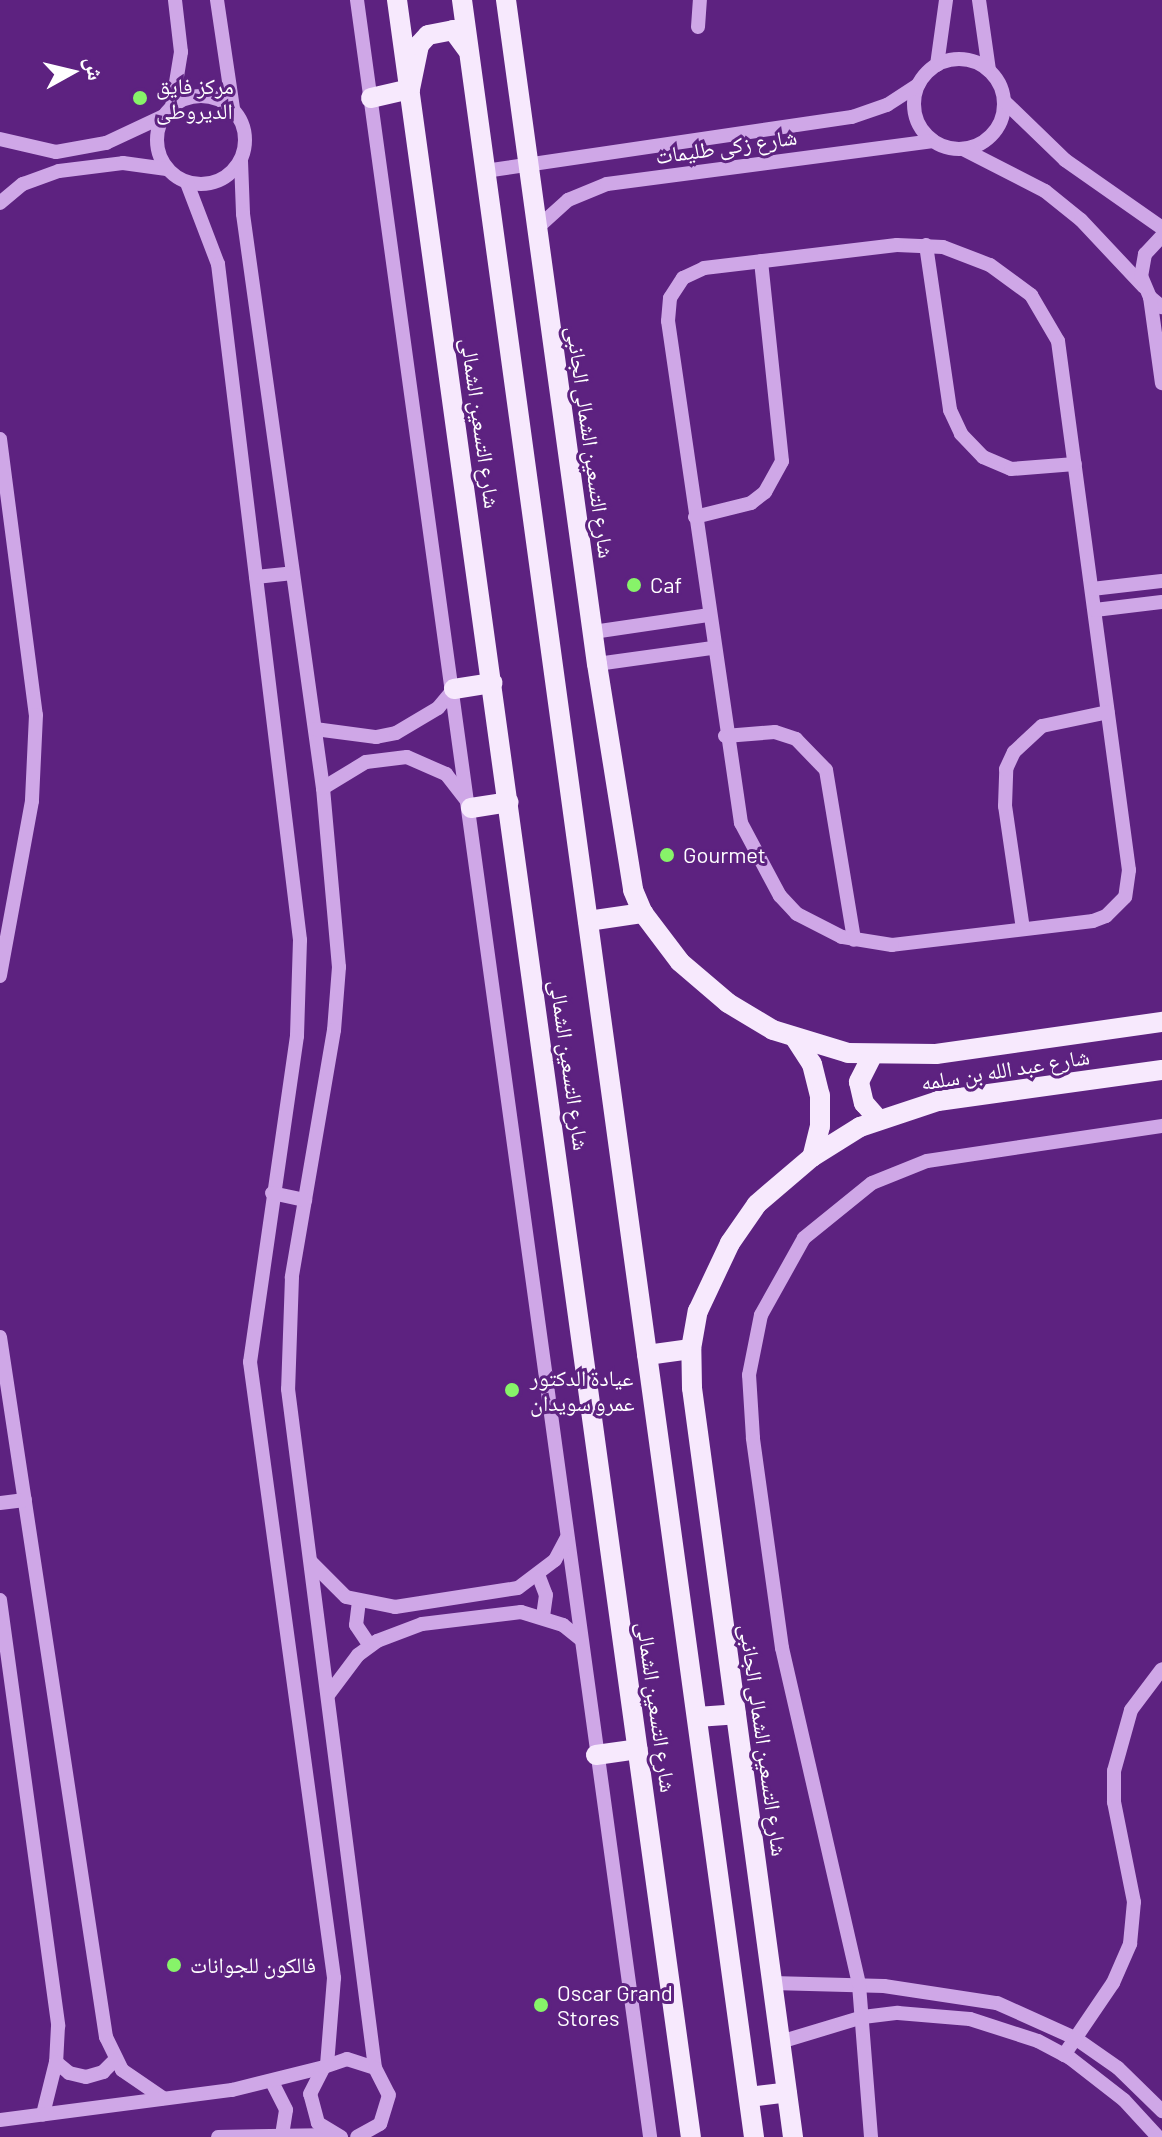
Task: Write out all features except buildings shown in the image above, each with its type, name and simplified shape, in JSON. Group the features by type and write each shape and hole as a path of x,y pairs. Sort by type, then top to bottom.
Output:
{"main road":[{"name":"شارع التسعين الشمالى","path":"397,0 691,2137"},
{"name":"شارع التسعين الشمالى","path":"462,0 754,2137"},
{"name":"شارع التسعين الشمالى الجانبى","path":"506,0 597,664 633,890"},
{"path":"371,98 410,89 419,45 428,35 453,30 469,52"},
{"path":"454,689 493,683"},
{"path":"471,808 509,802"},
{"name":"شارع عبد الله بن سلمه","path":"633,890 643,913 704,985 752,1019 795,1038 872,1056 936,1054 1162,1022"},
{"path":"588,921 643,913"},
{"path":"795,1038 812,1064 820,1095 812,1157"},
{"path":"872,1056 859,1082 864,1103 878,1119"},
{"name":"شارع عبد الله بن سلمه","path":"691,1349 698,1311 730,1243 773,1186 812,1157 878,1119 938,1101 1162,1070"},
{"path":"647,1355 691,1349"},
{"name":"شارع التسعين الشمالى الجانبى","path":"691,1349 793,2137"},
{"path":"697,1717 736,1714"},
{"path":"596,1755 638,1749"},
{"path":"749,2097 787,2092"}],"street":[{"path":"167,169 157,143 168,111 181,52 175,0"},
{"path":"217,0 233,108 245,133 241,161 243,214 323,788 338,999 305,1200 287,1351 291,1426 375,2068 389,2095 383,2130 357,2137"},
{"path":"357,0 471,808 566,1539 650,2137"},
{"path":"698,27 700,0"},
{"path":"946,0 937,65 918,85 915,111 933,141 963,149 1045,191 1092,230 1162,307"},
{"path":"979,0 989,70 1004,101 1065,160 1162,228"},
{"path":"937,65 969,60 989,70"},
{"name":"شارع زكى طليمات","path":"485,171 852,117 887,105 918,85"},
{"path":"0,139 56,152 106,143 202,95 233,108"},
{"path":"963,149 990,137 1001,121 1004,101"},
{"name":"شارع زكى طليمات","path":"537,228 568,200 607,184 933,141"},
{"path":"0,203 23,184 59,171 123,163 167,169 187,183 212,184 241,161"},
{"path":"187,183 218,264 301,972 297,1036 250,1362 334,1978 326,2066 312,2084 310,2104 318,2123 337,2136"},
{"path":"1162,236 1145,254 1147,292 1162,383"},
{"path":"926,245 948,397 961,434 983,457 1011,469 1075,464"},
{"path":"926,245 990,265 1018,283 1042,309 1061,358 1129,870 1125,897 1106,916 1093,921 892,945 854,940 797,914 767,879 741,823 725,736 668,321 670,298 693,272 761,261 926,245"},
{"path":"695,517 751,503 765,492 782,461 761,261"},
{"path":"0,439 32,672 36,758 0,976"},
{"path":"256,577 293,573"},
{"path":"1092,589 1162,581"},
{"path":"1095,610 1162,602"},
{"path":"593,632 708,615"},
{"path":"597,664 713,648"},
{"path":"315,729 376,737 396,733 419,723 454,689"},
{"path":"1023,929 1004,797 1006,769 1014,752 1042,726 1108,712"},
{"path":"725,736 775,732 796,739 826,770 854,940"},
{"path":"323,788 366,762 407,757 446,774 471,808"},
{"path":"871,2137 859,1984 780,1633 749,1406 749,1375 761,1315 787,1262 825,1217 899,1170 927,1161 1162,1126"},
{"path":"272,1193 305,1200"},
{"path":"0,1337 104,2029 115,2060 131,2079 163,2098"},
{"path":"0,1503 25,1500"},
{"path":"311,1561 326,1581 359,1601 419,1604 518,1588 539,1577 566,1539"},
{"path":"539,1577 546,1595 543,1616"},
{"path":"0,1600 58,2026 56,2062 43,2114"},
{"path":"359,1601 356,1625 370,1646"},
{"path":"328,1695 370,1646 422,1624 499,1613 543,1616 580,1639"},
{"path":"1064,2055 1113,1983 1130,1944 1134,1902 1114,1802 1114,1771 1131,1710 1162,1669"},
{"path":"772,1983 859,1984 997,2003 1075,2038 1138,2085 1162,2111"},
{"path":"780,2042 863,2017 898,2013 970,2019 1004,2028 1064,2055 1124,2100 1161,2137"},
{"path":"0,2120 272,2082 357,2059 375,2068"},
{"path":"56,2062 69,2073 86,2077 103,2072 115,2060"},
{"path":"272,2082 286,2110 282,2134"},
{"path":"1124,2100 1138,2085"},
{"path":"218,2137 282,2134 337,2136"}],"place":[{"name":"مركز فايق الديروطى","path":"140,98"},
{"name":"Caf","path":"634,585"},
{"name":"Gourmet","path":"667,855"},
{"name":"عيادة الدكتور عمرو سويدان","path":"512,1390"},
{"name":"فالكون للجوانات","path":"174,1965"},
{"name":"Oscar Grand Stores","path":"541,2005"}]}
